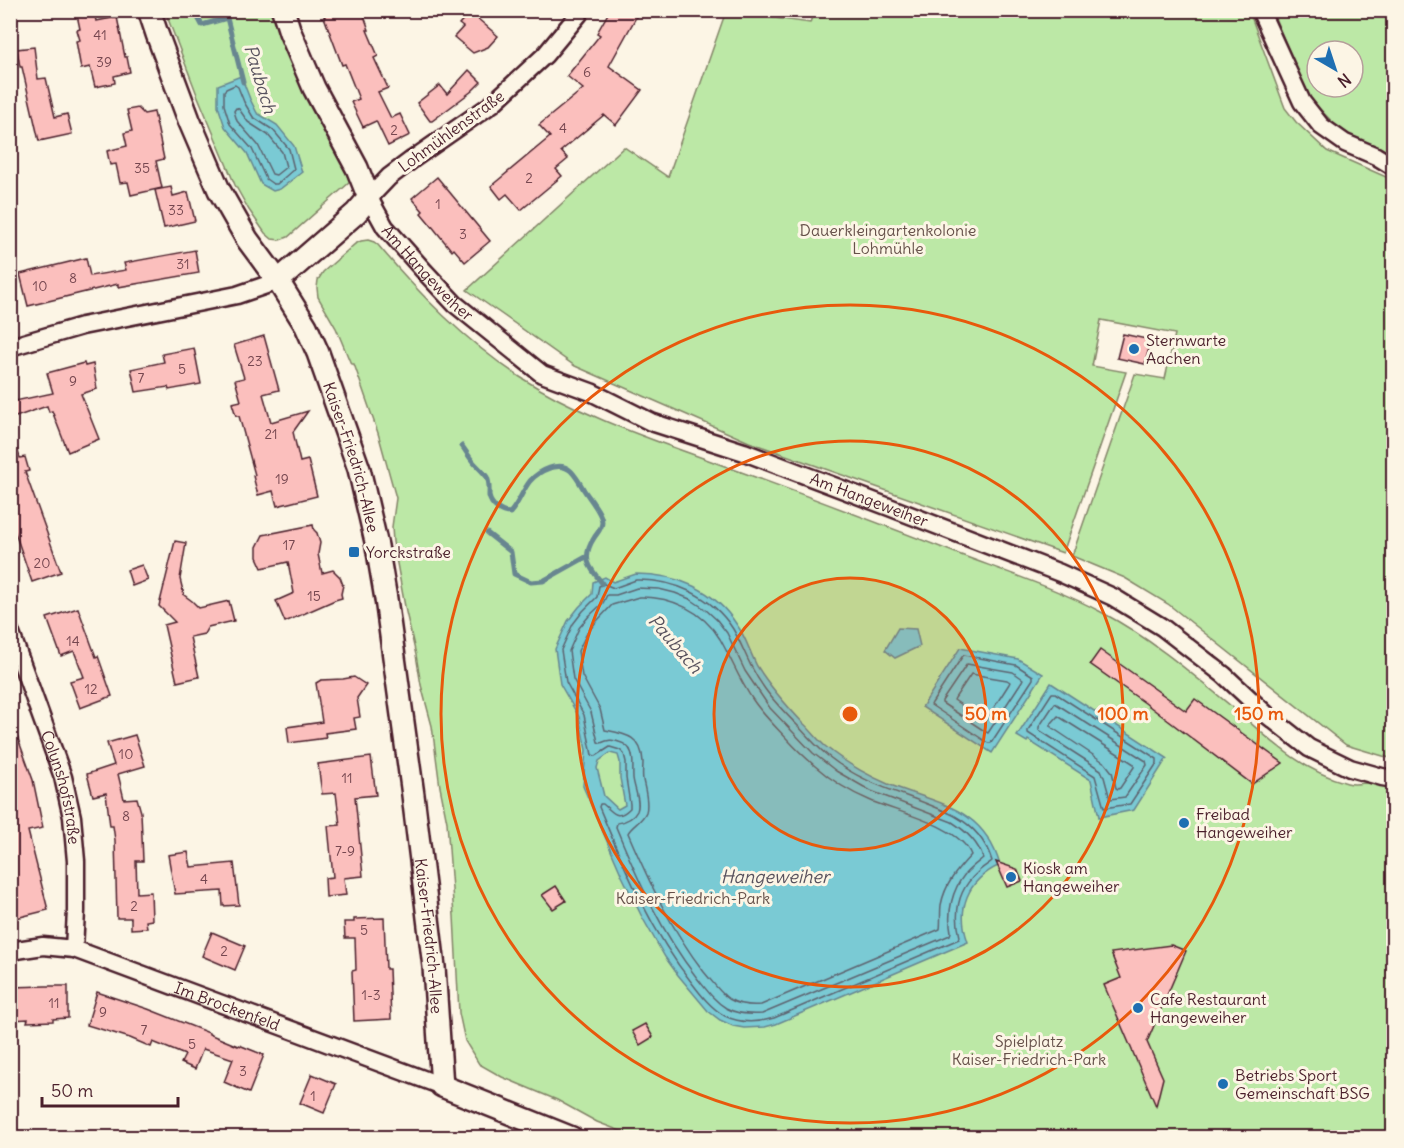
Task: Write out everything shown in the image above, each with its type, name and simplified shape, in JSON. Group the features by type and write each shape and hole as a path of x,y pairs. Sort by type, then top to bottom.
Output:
{"street":[{"name":"Kaiser-Friedrich-Allee","path":"149,10 189,120 219,190 247,239 278,281 306,326 318,353 359,469 377,546 386,599 413,795 431,944 442,1086"},
{"path":"10,347 82,326 237,295 278,281 356,213 369,198 357,168 314,88 283,10"},
{"name":"Lohmühlenstraße","path":"369,198 389,177 492,104 545,55 581,10"},
{"path":"1260,10 1302,102 1321,126 1345,143 1376,156 1394,167"},
{"name":"Am Hangeweiher","path":"369,198 385,226 455,304 542,374 591,392 651,422 744,452 1060,573 1113,597 1162,627 1224,675 1267,715 1309,748 1350,768 1394,779"},
{"name":"Colynshofstraße","path":"10,632 63,777 72,817 76,861 74,949"},
{"name":"Im Brockenfeld","path":"10,951 43,946 74,949 442,1086"},
{"path":"442,1086 572,1137"}],"green space":[{"name":"Dauerkleingartenkolonie Lohmühle","path":"814,10 1249,11 1285,108 1296,122 1327,151 1393,180 1393,759 1346,745 1168,604 1125,578 1072,556 1135,374 1165,379 1175,334 1101,320 1092,366 1126,372 1063,553 749,442 575,366 467,290 624,147 668,177 726,11 810,23"},
{"path":"165,11 273,11 349,175 350,182 288,237 280,240 272,239 265,233 235,185"},
{"path":"1272,11 1393,11 1393,161 1347,137 1310,99 1365,99 1365,39 1305,39 1305,89"},
{"name":"Kaiser-Friedrich-Park","path":"368,240 378,245 410,282 462,333 520,377 568,404 617,426 1069,596 1137,633 1169,656 1284,751 1314,770 1347,783 1393,786 1393,1137 636,1137 597,1122 557,1100 502,1077 479,1064 465,1041 459,1013 447,822 432,726 421,685 393,542 392,527 396,498 378,433 354,364 351,364 336,328 318,297 318,280 323,272 355,244"}],"water":[{"path":"241,76 257,113 277,125 294,146 302,172 280,189 273,191 261,184 247,153 225,127 218,106 218,85"},
{"name":"Hangeweiher","path":"636,574 651,575 680,581 706,593 728,612 743,635 757,666 773,689 825,746 871,776 956,810 982,830 992,845 1000,865 979,879 967,897 963,918 968,942 765,1027 733,1026 708,1011 665,957 622,876 583,786 586,750 579,717 560,684 555,649 568,621 592,594 593,582 605,577 613,582","holes":["610,753 618,755 625,805 618,809 604,796 597,768 599,761"]},
{"path":"898,628 916,629 920,646 895,658 885,650"},
{"path":"960,648 1018,659 1043,674 992,753 922,707"},
{"path":"1051,683 1167,758 1134,810 1099,817 1091,780 1028,740 1027,742 1017,736"}],"building":[{"path":"323,10 362,10 369,30 367,30 378,56 374,58 388,88 378,92 391,118 400,114 410,135 388,146 376,121 363,127 351,102 359,99 345,64 342,65"},
{"path":"610,10 640,10 609,66 642,90 616,125 604,115 561,151 568,159 556,169 562,176 521,210 507,194 501,199 491,186 550,137 539,125 583,89 567,76 600,35 597,33"},
{"path":"94,11 96,21 117,17 130,72 114,76 115,83 95,87 90,67 81,69 76,41 80,40 77,15"},
{"path":"470,12 498,36 488,47 473,53 454,37 463,27 459,24"},
{"path":"34,47 38,79 46,78 55,117 67,114 72,134 39,141 17,49"},
{"path":"469,70 481,82 430,121 417,103 440,85 447,94"},
{"path":"138,108 144,114 154,112 164,159 156,161 162,188 131,195 128,182 120,183 116,164 110,165 107,151 127,146 124,133 132,131 127,110"},
{"path":"437,177 490,241 465,262 454,249 452,251 421,213 423,211 412,198"},
{"path":"171,187 173,196 188,192 195,221 164,228 155,190"},
{"path":"195,250 199,273 118,287 118,284 28,306 20,274 86,258 90,276 126,270 124,263"},
{"name":"Sternwarte Aachen","path":"1123,334 1151,340 1145,364 1117,358"},
{"path":"264,336 279,390 263,394 271,422 308,411 293,432 300,462 308,460 317,496 277,506 273,491 258,495 239,416 236,416 232,403 241,401 235,380 244,378 234,345"},
{"path":"194,348 201,384 169,390 168,387 136,392 131,369 164,362 162,354"},
{"path":"84,363 85,366 93,364 97,389 81,394 99,439 68,452 52,411 49,412 47,406 10,419 10,402 53,393 47,373"},
{"path":"10,437 13,437 20,458 25,457 29,471 25,472 61,572 32,582 10,518"},
{"path":"313,525 320,543 318,554 322,573 333,570 340,577 343,585 342,598 285,622 276,601 294,593 288,562 262,568 257,557 257,547 263,535"},
{"path":"175,541 186,543 180,579 184,595 199,608 229,601 234,621 208,627 204,634 190,637 199,677 177,682 164,625 175,622 159,606"},
{"path":"142,565 148,580 132,586 127,570"},
{"path":"78,608 112,696 80,708 70,681 84,677 74,651 61,656 47,618"},
{"name":"Freibad Hangeweiher","path":"1100,650 1186,711 1195,699 1283,763 1252,784 1090,664"},
{"path":"354,677 366,685 357,698 360,717 354,718 356,729 325,733 326,738 289,743 287,727 322,722 316,683 321,680"},
{"path":"10,725 13,725 33,780 43,828 28,831 48,910 16,918 10,896"},
{"path":"135,735 145,766 118,774 124,799 137,798 141,812 143,861 136,861 137,893 151,892 152,920 146,921 147,928 131,929 131,918 117,918 115,840 113,826 110,826 106,793 93,796 87,774 114,765 107,743"},
{"path":"371,757 376,795 355,797 363,876 344,878 346,895 326,897 325,878 333,877 328,826 340,825 336,793 322,794 318,764"},
{"path":"188,852 191,867 234,863 239,905 223,906 222,891 175,894 168,855"},
{"name":"Kiosk am Hangeweiher","path":"996,862 1017,869 1022,881 1007,887"},
{"path":"556,886 566,901 553,909 542,895"},
{"path":"384,918 391,1019 354,1021 352,971 356,970 355,938 345,938 344,922 354,922 354,919"},
{"path":"212,932 245,946 235,970 202,956"},
{"name":"Cafe Restaurant Hangeweiher","path":"1171,945 1186,951 1147,1042 1163,1078 1156,1106 1104,985 1121,978 1111,953"},
{"path":"68,986 68,1018 27,1022 28,1019 12,1020 11,987"},
{"path":"97,992 148,1009 264,1055 249,1093 224,1082 233,1059 203,1049 195,1069 181,1063 185,1055 153,1042 151,1047 87,1025"},
{"path":"645,1024 653,1037 640,1045 632,1031"},
{"path":"312,1074 336,1084 324,1113 300,1103"}],"waterway":[{"name":"Paubach","path":"194,10 202,25 227,18 243,82"},
{"name":"Paubach","path":"462,446 487,477 492,503 507,513 510,513 516,505 530,481 539,474 555,467 571,471 600,514 601,527 590,545 587,557 590,567 602,583"},
{"path":"487,533 511,552 514,574 531,582 543,581 586,557"}],"place":[{"name":"Sternwarte Aachen","path":"1134,349"},
{"name":"Yorckstraße","path":"354,552"},
{"name":"Freibad Hangeweiher","path":"1184,823"},
{"name":"Kiosk am Hangeweiher","path":"1011,877"},
{"name":"Cafe Restaurant Hangeweiher","path":"1138,1008"},
{"name":"Betriebs Sport Gemeinschaft BSG","path":"1223,1084"}],"park label":[{"name":"Spielplatz Kaiser-Friedrich-Park","path":"1029,1050"}]}
